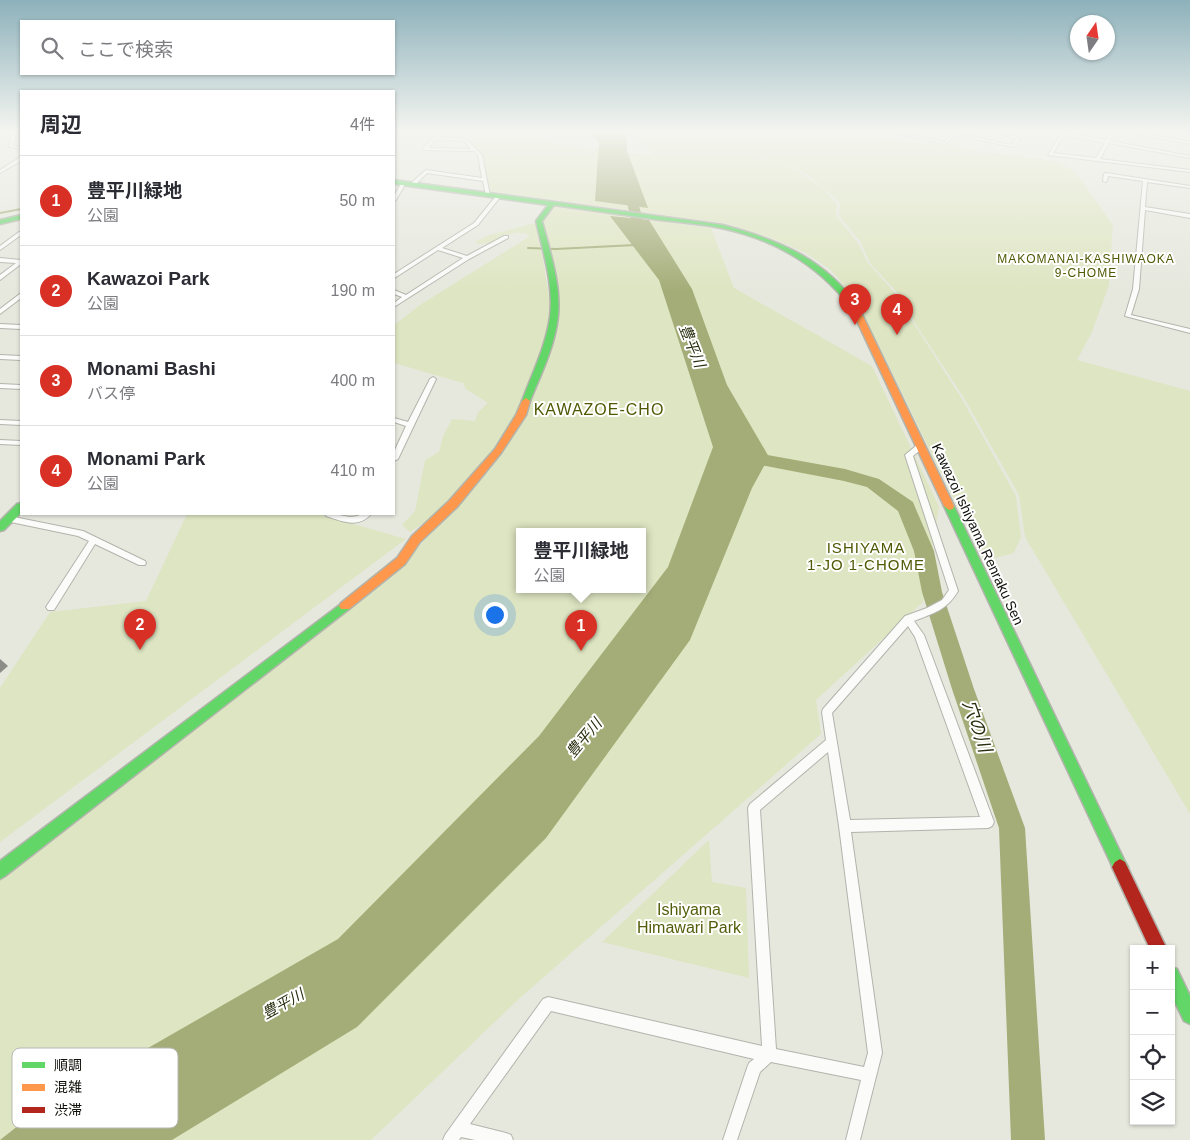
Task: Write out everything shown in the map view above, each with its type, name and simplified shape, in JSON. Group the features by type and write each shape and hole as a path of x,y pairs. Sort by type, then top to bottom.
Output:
{"main road":[{"path":"0,871 288,651 401,561 416,539 453,504 498,451 521,415 552,326 554,308 552,280 539,221 552,204 411,184"},
{"name":"Kawazoi Ishiyama Renraku Sen","path":"552,204 721,226 769,241 807,259 834,280 856,310 1156,945"},
{"path":"0,222 20,218"},
{"path":"4,523 20,508"},
{"path":"1175,983 1190,1015"}],"street":[{"path":"395,198 402,184"},
{"path":"395,275 476,224 493,196 487,184"},
{"path":"1145,184 1136,289 1128,316 1190,330"},
{"path":"1172,184 1190,187"},
{"path":"1143,208 1190,216"},
{"path":"0,248 20,234"},
{"path":"395,304 467,258 506,237"},
{"path":"439,249 467,258"},
{"path":"0,260 20,262"},
{"path":"0,278 20,263"},
{"path":"395,292 407,297"},
{"path":"0,312 20,296"},
{"path":"0,326 20,327"},
{"path":"0,357 20,358"},
{"path":"395,457 433,379"},
{"path":"0,386 20,387"},
{"path":"395,420 410,425"},
{"path":"0,422 20,424"},
{"path":"0,442 20,443"},
{"path":"853,1140 875,1053 845,826 827,712 908,619 945,603 954,590 909,455 920,447"},
{"path":"333,515 351,520 361,519 366,515"},
{"path":"4,523 80,533 142,563"},
{"path":"51,607 94,539"},
{"path":"845,826 988,822 919,635 908,619"},
{"path":"769,1055 754,808 832,742"},
{"path":"506,1140 454,1134 548,1004 769,1055 869,1075"},
{"path":"730,1140 754,1068 769,1055"}],"green space":[{"path":"487,184 817,184 823,188 837,204 836,216 858,243 868,263 902,301 914,324 962,399 1016,496 1021,537 1014,553 984,561 879,346 850,293 831,270 806,253 774,239 728,224 489,191"},
{"path":"819,184 1084,184 1113,225 1109,285 1092,332 1077,360 1190,391 1190,814 1025,537 1019,495 964,398 915,323 904,300 870,263 860,241 839,216 840,203"},
{"path":"553,206 711,228 734,288 872,366 939,507 923,602 816,700 821,734 521,997 371,1140 0,1140 0,878 399,568 495,463 522,418 556,324 541,222"},
{"path":"535,223 551,310 549,326 518,411 494,451 433,517 410,532 402,525 415,511 425,460 439,452 443,436 452,419 475,421 478,412 488,403 466,389 463,383 395,363 395,324 420,305 530,236 516,233 488,243 481,244 475,242 489,235"},
{"path":"187,515 322,515 406,539 0,842 0,688 50,612 146,601"},
{"name":"Ishiyama Himawari Park","path":"709,840 712,882 746,888 749,978 602,942"}],"water":[{"path":"596,184 639,184 648,208 595,201"},
{"path":"610,216 649,220 692,289 727,385 769,457 752,488 690,640 546,838 357,1027 172,1140 0,1140 15,1128 178,1128 178,1048 148,1048 338,939 539,736 668,567 713,447 659,280"}],"waterway":[{"name":"豊平川","path":"627,184 638,223 651,242"},
{"path":"0,213 20,209"},
{"path":"528,248 556,249 635,245"},
{"name":"穴の川","path":"740,456 845,475 873,483 906,507 924,551 932,592 963,689 1012,828 1028,1140"}],"traffic: fast":[{"path":"410,184 721,226 778,245 812,264 827,276 854,306"},
{"path":"526,401 547,346 554,315 551,274 539,221 552,204"},
{"path":"0,222 20,217"},
{"path":"949,506 1120,867"},
{"path":"0,527 20,508"},
{"path":"0,871 345,606"},
{"path":"1175,983 1190,1015"}],"traffic: slow":[{"path":"854,306 949,506"},
{"path":"345,606 401,561 416,539 453,504 498,451 521,415 526,401"}],"traffic: jam":[{"path":"1120,867 1157,945"}],"place":[{"name":"Monami Bashi","path":"855,325"},
{"name":"Monami Park","path":"897,335"},
{"name":"Kawazoi Park","path":"140,650"},
{"name":"豊平川緑地","path":"581,651"}],"district":[{"name":"MAKOMANAI-KASHIWAOKA 9-CHOME","path":"1086,266"},
{"name":"KAWAZOE-CHO","path":"599,409"},
{"name":"ISHIYAMA 1-JO 1-CHOME","path":"866,556"}]}
